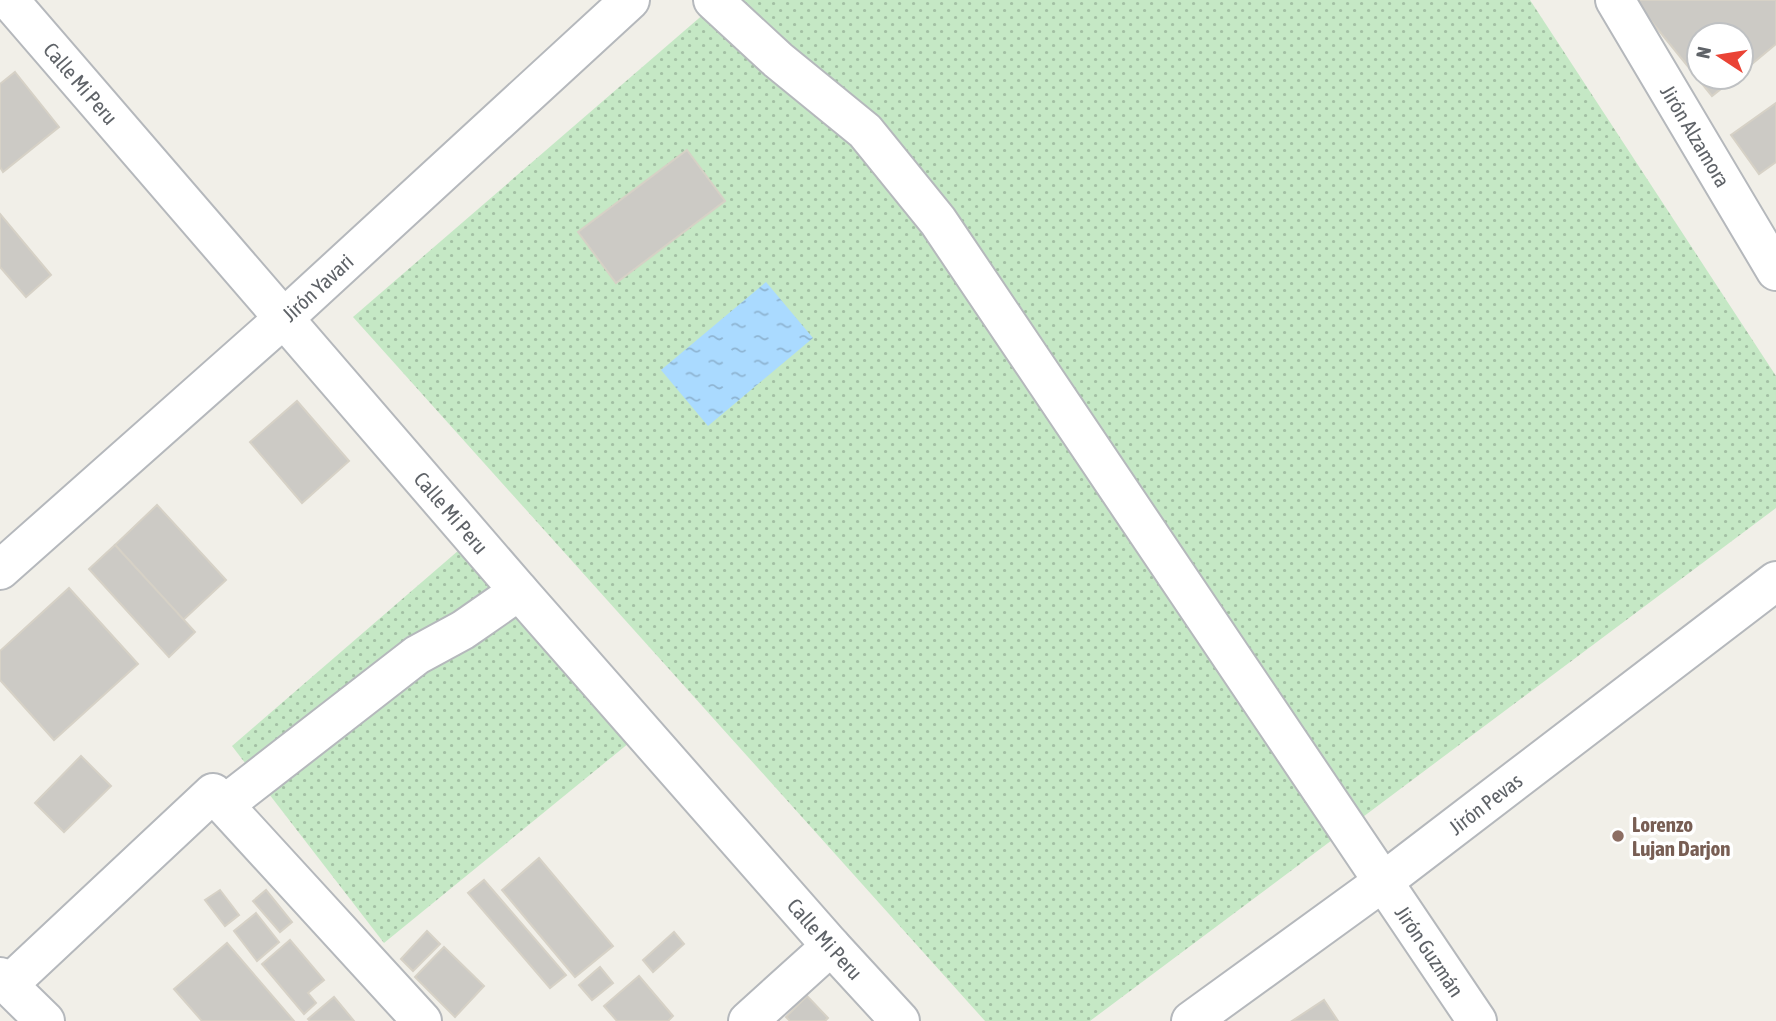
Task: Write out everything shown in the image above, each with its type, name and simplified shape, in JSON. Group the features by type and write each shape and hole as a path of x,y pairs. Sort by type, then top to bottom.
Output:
{"street":[{"name":"Calle Mi Peru","path":"9,0 519,591 900,1021"},
{"name":"Jirón Yavari","path":"0,570 283,319 630,0"},
{"name":"Jirón Guzmán","path":"713,0 778,60 865,131 937,221 1477,1021"},
{"name":"Jirón Alzamora","path":"1615,0 1776,271"},
{"name":"Jirón Pevas","path":"1191,1021 1384,881 1776,581"},
{"path":"223,805 417,655 463,630 519,591"},
{"path":"45,1021 4,981 213,793 422,1021"},
{"path":"748,1021 831,946"}],"green space":[{"path":"720,0 1530,0 1776,376 1776,508 1090,1021 985,1021 353,317"},
{"path":"459,550 629,743 384,943 232,746"}],"water":[{"path":"766,282 813,338 708,426 661,370"}],"building":[{"path":"1634,0 1776,0 1776,44 1755,61 1755,21 1685,21 1685,63"},
{"path":"15,72 59,127 3,172 0,167 0,84"},
{"path":"1776,103 1776,162 1759,174 1731,135"},
{"path":"687,150 725,201 616,283 578,232"},
{"path":"0,214 51,275 26,297 0,267"},
{"path":"297,401 349,461 302,503 250,442"},
{"path":"157,505 226,580 183,620 115,545"},
{"path":"115,545 195,632 169,657 89,569"},
{"path":"69,588 138,664 54,740 0,680 0,651"},
{"path":"81,756 111,786 64,832 35,803"},
{"path":"539,858 613,946 575,977 502,890"},
{"path":"484,880 566,975 550,988 468,893"},
{"path":"220,890 239,915 225,926 205,900"},
{"path":"266,890 292,922 280,932 253,901"},
{"path":"256,913 279,942 257,961 234,931"},
{"path":"427,931 440,944 413,971 401,959"},
{"path":"674,932 684,944 653,972 643,960"},
{"path":"290,940 324,980 308,993 316,1003 304,1014 262,964"},
{"path":"227,943 294,1021 202,1021 174,989"},
{"path":"444,947 484,986 455,1017 415,977"},
{"path":"600,967 613,983 592,1000 579,985"},
{"path":"639,976 673,1016 668,1021 617,1021 604,1006"},
{"path":"807,996 828,1018 825,1021 790,1021 786,1017"},
{"path":"334,997 354,1021 308,1019"},
{"path":"1324,1000 1338,1021 1292,1021"}],"place":[{"name":"Lorenzo Lujan Darjon","path":"1618,836"}]}
